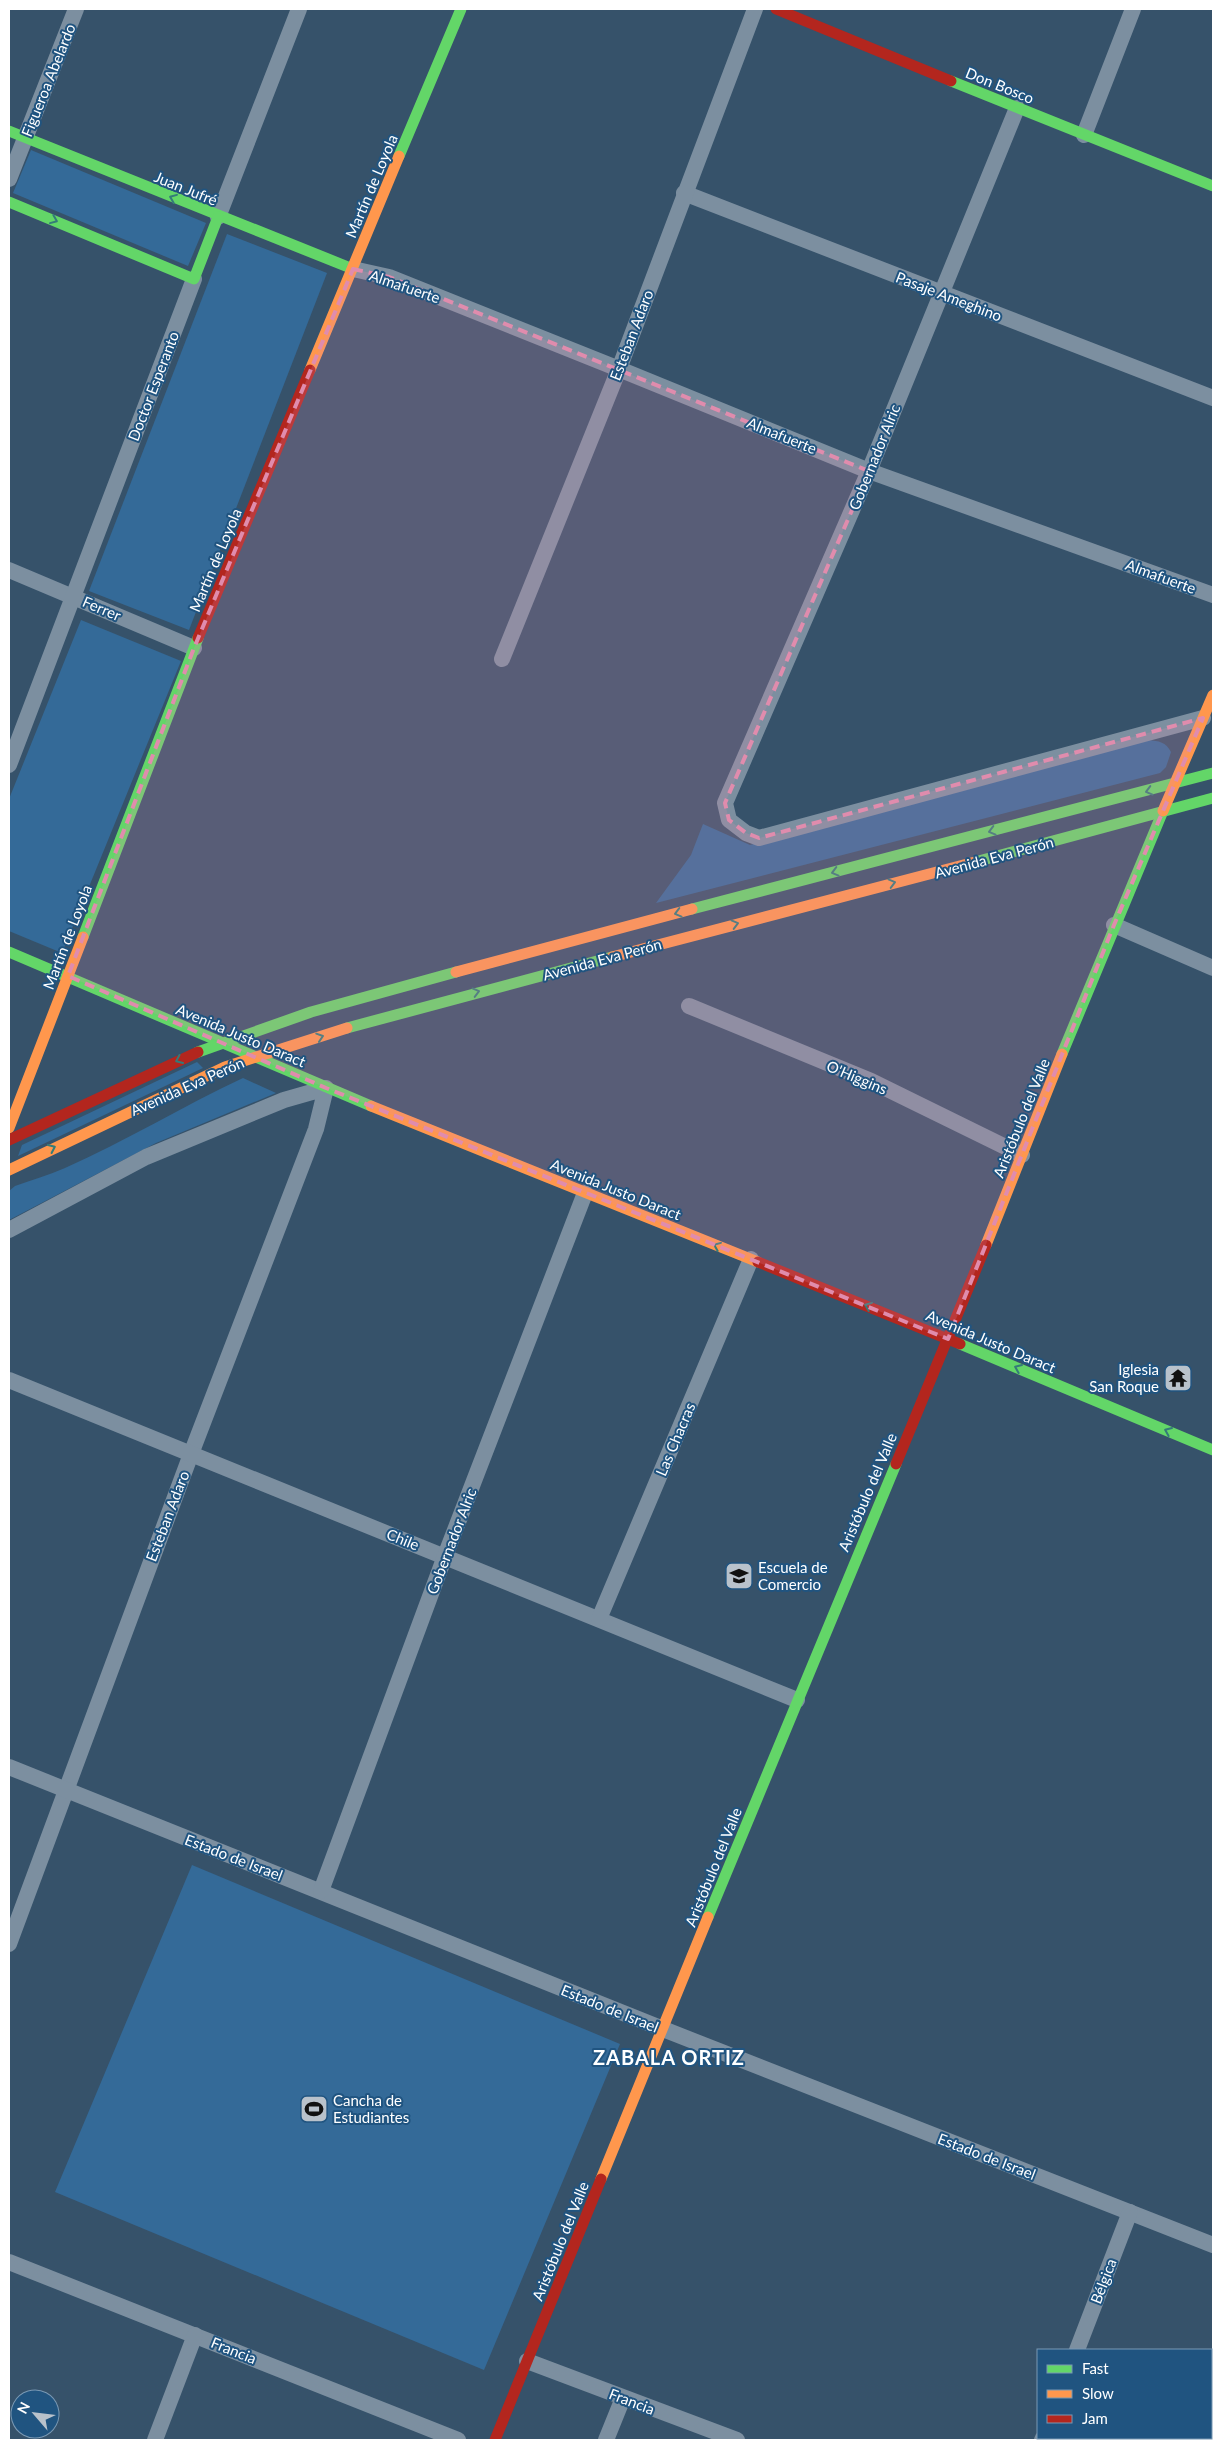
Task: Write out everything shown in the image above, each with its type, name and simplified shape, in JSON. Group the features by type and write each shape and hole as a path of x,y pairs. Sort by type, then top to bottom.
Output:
{"main road":[{"name":"Martín de Loyola","path":"9,1128 194,648 461,9"},
{"name":"Don Bosco","path":"776,9 795,13 1017,108 1213,186"},
{"name":"Juan Jufré","path":"9,131 218,217 353,269"},
{"path":"9,202 194,278"},
{"name":"Doctor Esperanto","path":"194,278 218,217"},
{"name":"Aristóbulo del Valle","path":"495,2440 797,1700 948,1339 1114,924 1213,696"},
{"name":"Avenida Eva Perón","path":"9,1140 194,1052 225,1043 311,1012 1213,773"},
{"name":"Avenida Eva Perón","path":"9,1170 225,1066 375,1019 1163,813 1213,798"},
{"name":"Avenida Justo Daract","path":"9,952 257,1056 326,1088 948,1339 1213,1450"}],"street":[{"name":"Figueroa Abelardo","path":"9,179 76,9"},
{"name":"Doctor Esperanto","path":"218,217 300,9"},
{"name":"Esteban Adaro","path":"502,659 619,368 755,9"},
{"path":"1084,135 1133,9"},
{"name":"Gobernador Alric","path":"1017,108 868,471 725,803 729,820 746,834 759,838 1203,718"},
{"name":"Pasaje Ameghino","path":"684,193 1213,398"},
{"name":"Almafuerte","path":"353,269 388,278 619,368 868,471 1213,595"},
{"name":"Doctor Esperanto","path":"9,765 194,278"},
{"name":"Ferrer","path":"9,570 194,648"},
{"path":"1114,924 1213,968"},
{"name":"O'Higgins","path":"689,1006 871,1081 1022,1154"},
{"name":"Esteban Adaro","path":"9,1944 64,1791 316,1129 326,1088"},
{"path":"9,1230 146,1157 284,1100 326,1088"},
{"name":"Gobernador Alric","path":"321,1891 446,1556 585,1193"},
{"name":"Las Chacras","path":"599,1618 751,1259"},
{"name":"Chile","path":"9,1380 797,1700"},
{"name":"Estado de Israel","path":"9,1768 663,2029 1213,2245"},
{"name":"Bélgica","path":"1077,2349 1130,2212"},
{"name":"Francia","path":"9,2262 458,2440"},
{"path":"155,2440 195,2335"},
{"name":"Francia","path":"527,2360 737,2440"},
{"path":"606,2440 623,2398"}],"highlighted area":[{"path":"353,269 389,277 869,471 725,803 729,820 746,833 759,838 1203,718 1114,925 948,1339 326,1088 68,976 194,648"}],"shaded area":[{"path":"31,150 206,223 188,266 13,193"},
{"path":"227,234 327,273 189,630 89,591"},
{"path":"81,620 181,661 62,953 9,931 9,799"},
{"path":"1148,740 1162,743 1171,752 1166,767 1160,773 656,903 691,855 703,824 750,845"},
{"path":"197,1062 203,1068 18,1156 22,1145"},
{"path":"243,1078 276,1093 156,1143 9,1220 9,1191 15,1186 59,1171 88,1158"},
{"path":"192,1865 620,2044 484,2370 55,2192"}],"traffic: fast":[{"path":"399,156 461,9"},
{"path":"951,81 1213,186"},
{"path":"9,131 353,269"},
{"path":"9,202 194,279 218,217"},
{"path":"83,937 198,638"},
{"path":"692,909 1213,773"},
{"path":"975,862 1213,798"},
{"path":"1062,1054 1163,811"},
{"path":"9,952 371,1106"},
{"path":"347,1028 612,957"},
{"path":"198,1052 311,1012 456,972"},
{"path":"960,1344 1213,1450"},
{"path":"708,1917 896,1464"}],"traffic: slow":[{"path":"310,370 399,156"},
{"path":"1163,811 1213,695"},
{"path":"612,957 975,862"},
{"path":"456,972 692,909"},
{"path":"9,1128 83,937"},
{"path":"9,1170 225,1067 347,1028"},
{"path":"986,1245 1062,1054"},
{"path":"371,1106 758,1262"},
{"path":"601,2179 708,1917"}],"traffic: jam":[{"path":"776,9 951,81"},
{"path":"198,638 310,370"},
{"path":"9,1140 198,1052"},
{"path":"896,1464 986,1245"},
{"path":"758,1262 960,1344"},
{"path":"495,2440 601,2179"}],"place":[{"name":"Iglesia San Roque","path":"1178,1378"},
{"name":"Escuela de Comercio","path":"739,1576"},
{"name":"Cancha de Estudiantes","path":"314,2109"}],"district":[{"name":"ZABALA ORTIZ","path":"669,2057"}]}
